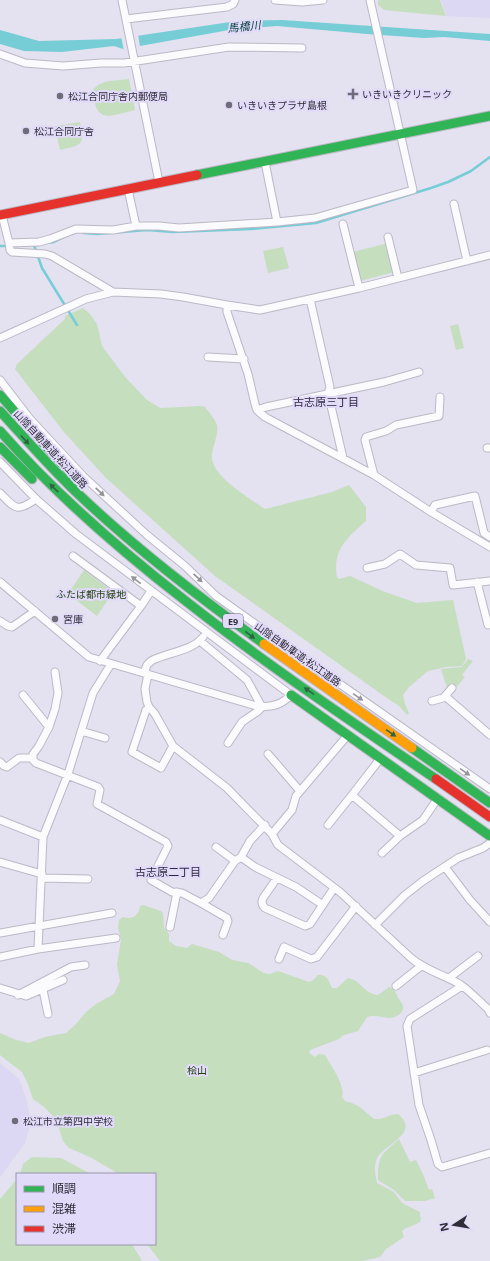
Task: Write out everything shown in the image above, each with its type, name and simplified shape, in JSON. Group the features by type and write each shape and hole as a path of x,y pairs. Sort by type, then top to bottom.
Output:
{"main road":[{"path":"1,215 490,116"},
{"path":"0,395 32,433 72,476 197,595"},
{"name":"山陰自動車道;松江道路","path":"0,411 55,472 94,510 197,595 261,642 490,803"},
{"name":"E9","path":"0,430 47,481 88,521 140,566 254,653 490,817"},
{"path":"0,447 54,500 104,540 140,566"},
{"path":"291,695 490,836"}],"street":[{"path":"122,0 159,182"},
{"path":"126,21 227,7 233,4 235,0"},
{"path":"275,0 302,2 323,0"},
{"path":"9,245 38,242 76,229 113,230 136,226 179,228 277,222 314,218 413,190 370,0"},
{"path":"0,54 25,63 63,66 230,47 302,48"},
{"path":"265,162 277,222"},
{"path":"128,189 136,226"},
{"path":"454,204 467,261"},
{"path":"1,215 11,251 52,256 113,292"},
{"path":"343,224 359,288"},
{"path":"388,237 398,278"},
{"path":"0,338 61,310 103,293 113,292 175,296 260,310 359,288 490,255"},
{"path":"310,299 330,388 328,393 343,458"},
{"path":"227,305 227,312 244,359 257,410 265,417 374,475 431,512 490,547"},
{"path":"208,357 244,359"},
{"path":"257,410 328,393 384,382 419,372"},
{"path":"0,380 30,419 83,476 147,535 186,566 216,596 490,789"},
{"path":"374,475 365,440 366,437 386,431 396,425 439,416 440,397"},
{"path":"0,462 36,500 76,534 291,695 284,702 273,706 262,706 89,657 0,582"},
{"path":"0,493 17,508 36,500"},
{"path":"431,512 435,505 475,496 484,533 490,537"},
{"path":"367,568 385,564 400,554 416,565 450,568 453,585 490,581"},
{"path":"73,556 141,606"},
{"path":"477,582 488,625"},
{"path":"100,660 151,591"},
{"path":"0,621 8,626 12,626 35,611"},
{"path":"206,632 200,641 184,649 151,661 147,665 145,695 149,707 155,714 173,746 227,788 264,825 272,834 278,845 356,906 420,966 449,978 462,986 489,1010"},
{"path":"200,641 247,680 262,706"},
{"path":"38,949 43,838 68,774 93,692 112,664"},
{"path":"32,758 49,727 56,709 58,693 55,672"},
{"path":"432,701 443,698 452,688"},
{"path":"23,695 49,727"},
{"path":"445,696 490,735"},
{"path":"228,743 242,722 258,711 262,706"},
{"path":"149,707 146,710 132,752 161,768 173,746"},
{"path":"82,732 105,738"},
{"path":"272,834 292,810 296,796 347,736"},
{"path":"268,754 300,791"},
{"path":"0,762 4,766 8,767 19,758 32,758 36,762 98,787 100,790 97,802 98,804 166,842 168,846 151,880 172,892 182,893 227,918 228,921 223,936"},
{"path":"328,825 380,759"},
{"path":"352,795 400,836"},
{"path":"382,853 400,836 423,820 438,798"},
{"path":"0,820 43,838"},
{"path":"201,903 209,898 250,841 264,825"},
{"path":"375,925 405,894 464,855 486,847 490,843"},
{"path":"216,847 296,887 323,905"},
{"path":"0,862 42,876 88,879"},
{"path":"445,867 470,900 490,922"},
{"path":"277,878 262,901 265,908 305,926 310,924 334,888"},
{"path":"170,927 177,892"},
{"path":"279,959 284,947 311,959 317,957 356,906"},
{"path":"0,933 112,913"},
{"path":"0,957 38,949 116,938"},
{"path":"449,978 478,956"},
{"path":"18,995 71,967 85,965"},
{"path":"396,986 420,966"},
{"path":"0,988 18,995 26,996 43,990 63,980"},
{"path":"462,986 410,1019 408,1022 407,1026 418,1105 438,1164 442,1167 490,1153"},
{"path":"43,990 48,1014"},
{"path":"414,1073 488,1050"}],"shaded area":[{"path":"441,0 490,0 490,18 447,16"},
{"name":"松江市立第四中学校","path":"0,1063 19,1079 26,1098 30,1116 30,1126 25,1143 0,1177"}],"green space":[{"path":"379,0 440,0 446,16 384,10 378,5"},
{"path":"129,79 135,110 111,116 101,113 97,109 94,101 93,90 96,86 104,82"},
{"path":"80,122 82,140 80,143 73,147 60,150 55,126"},
{"path":"388,243 394,272 360,281 353,252"},
{"path":"283,247 289,268 268,273 263,251"},
{"path":"83,308 90,314 97,324 102,346 126,378 147,400 160,408 205,407 217,425 217,433 212,455 214,466 226,480 258,505 265,509 332,492 349,485 366,507 366,521 353,533 339,552 336,567 337,577 339,579 350,576 385,592 417,603 453,600 466,659 462,666 446,667 428,671 409,687 403,695 409,713 407,715 399,706 215,576 106,478 63,431 15,369 17,364 65,319 65,316"},
{"path":"458,324 464,348 456,350 450,326"},
{"name":"ふたば都市緑地","path":"84,570 113,592 97,616 68,594"},
{"path":"468,659 473,661 462,675 465,677 455,689 449,685 447,688 441,669 462,667"},
{"name":"桧山","path":"143,905 161,911 163,914 164,927 169,934 169,941 176,946 187,948 192,944 219,952 232,960 248,963 264,973 270,974 278,971 309,982 318,975 321,975 327,978 332,988 337,988 348,978 357,982 373,994 378,995 389,987 395,991 403,1006 400,1014 396,1017 367,1017 358,1031 344,1035 339,1039 310,1050 309,1053 315,1057 319,1054 325,1055 340,1081 343,1092 342,1097 345,1101 358,1106 374,1119 381,1119 398,1114 404,1121 406,1127 404,1133 377,1158 375,1167 377,1183 394,1192 402,1203 420,1212 421,1221 402,1231 404,1237 386,1249 380,1257 362,1261 160,1261 148,1245 156,1245 156,1173 116,1173 90,1157 69,1148 63,1141 58,1125 52,1115 33,1099 22,1072 0,1055 0,1033 16,1040 29,1043 45,1037 66,1033 86,1012 96,1004 114,994 120,981 117,965 121,939 118,928 119,920 123,917 130,918 136,915 140,906"},
{"path":"399,1139 410,1162 416,1160 429,1190 432,1189 435,1198 425,1201 405,1201 394,1190 378,1180 379,1165 382,1156"},
{"path":"32,1157 61,1158 89,1173 20,1173 23,1164"},
{"path":"16,1180 16,1245 133,1245 142,1261 0,1261 0,1199"}],"water":[{"name":"馬橋川","path":"282,20 490,34 490,41 444,37 424,38 367,34 277,26 235,29 123,49 114,46 62,52 24,51 0,44 0,30 39,41 116,39 237,21"}],"pier":[{"path":"138,34 140,47 124,51 121,36"}],"waterway":[{"path":"84,233 97,234 147,230 173,232 251,229 316,223 448,182 471,171 490,157"},
{"path":"46,243 54,242 64,237"},
{"path":"34,245 42,268 77,325"},
{"path":"0,246 7,246"}],"traffic: fast":[{"path":"197,175 490,116"},
{"path":"0,395 77,481"},
{"path":"0,411 63,480 118,531 214,608 264,644"},
{"path":"0,431 21,455 66,500 113,542 162,582 279,671 436,779"},
{"path":"0,447 32,479"},
{"path":"291,695 490,836"},
{"path":"412,748 490,803"}],"traffic: slow":[{"path":"264,644 412,748"}],"traffic: jam":[{"path":"0,215 197,175"},
{"path":"436,779 490,817"}],"place":[{"name":"いきいきクリニック","path":"353,94"},
{"name":"松江合同庁舎内郵便局","path":"60,96"},
{"name":"いきいきプラザ島根","path":"229,105"},
{"name":"松江合同庁舎","path":"26,131"},
{"name":"宮庫","path":"55,619"},
{"name":"松江市立第四中学校","path":"15,1121"}],"district":[{"name":"古志原三丁目","path":"326,401"},
{"name":"古志原二丁目","path":"168,871"}]}
